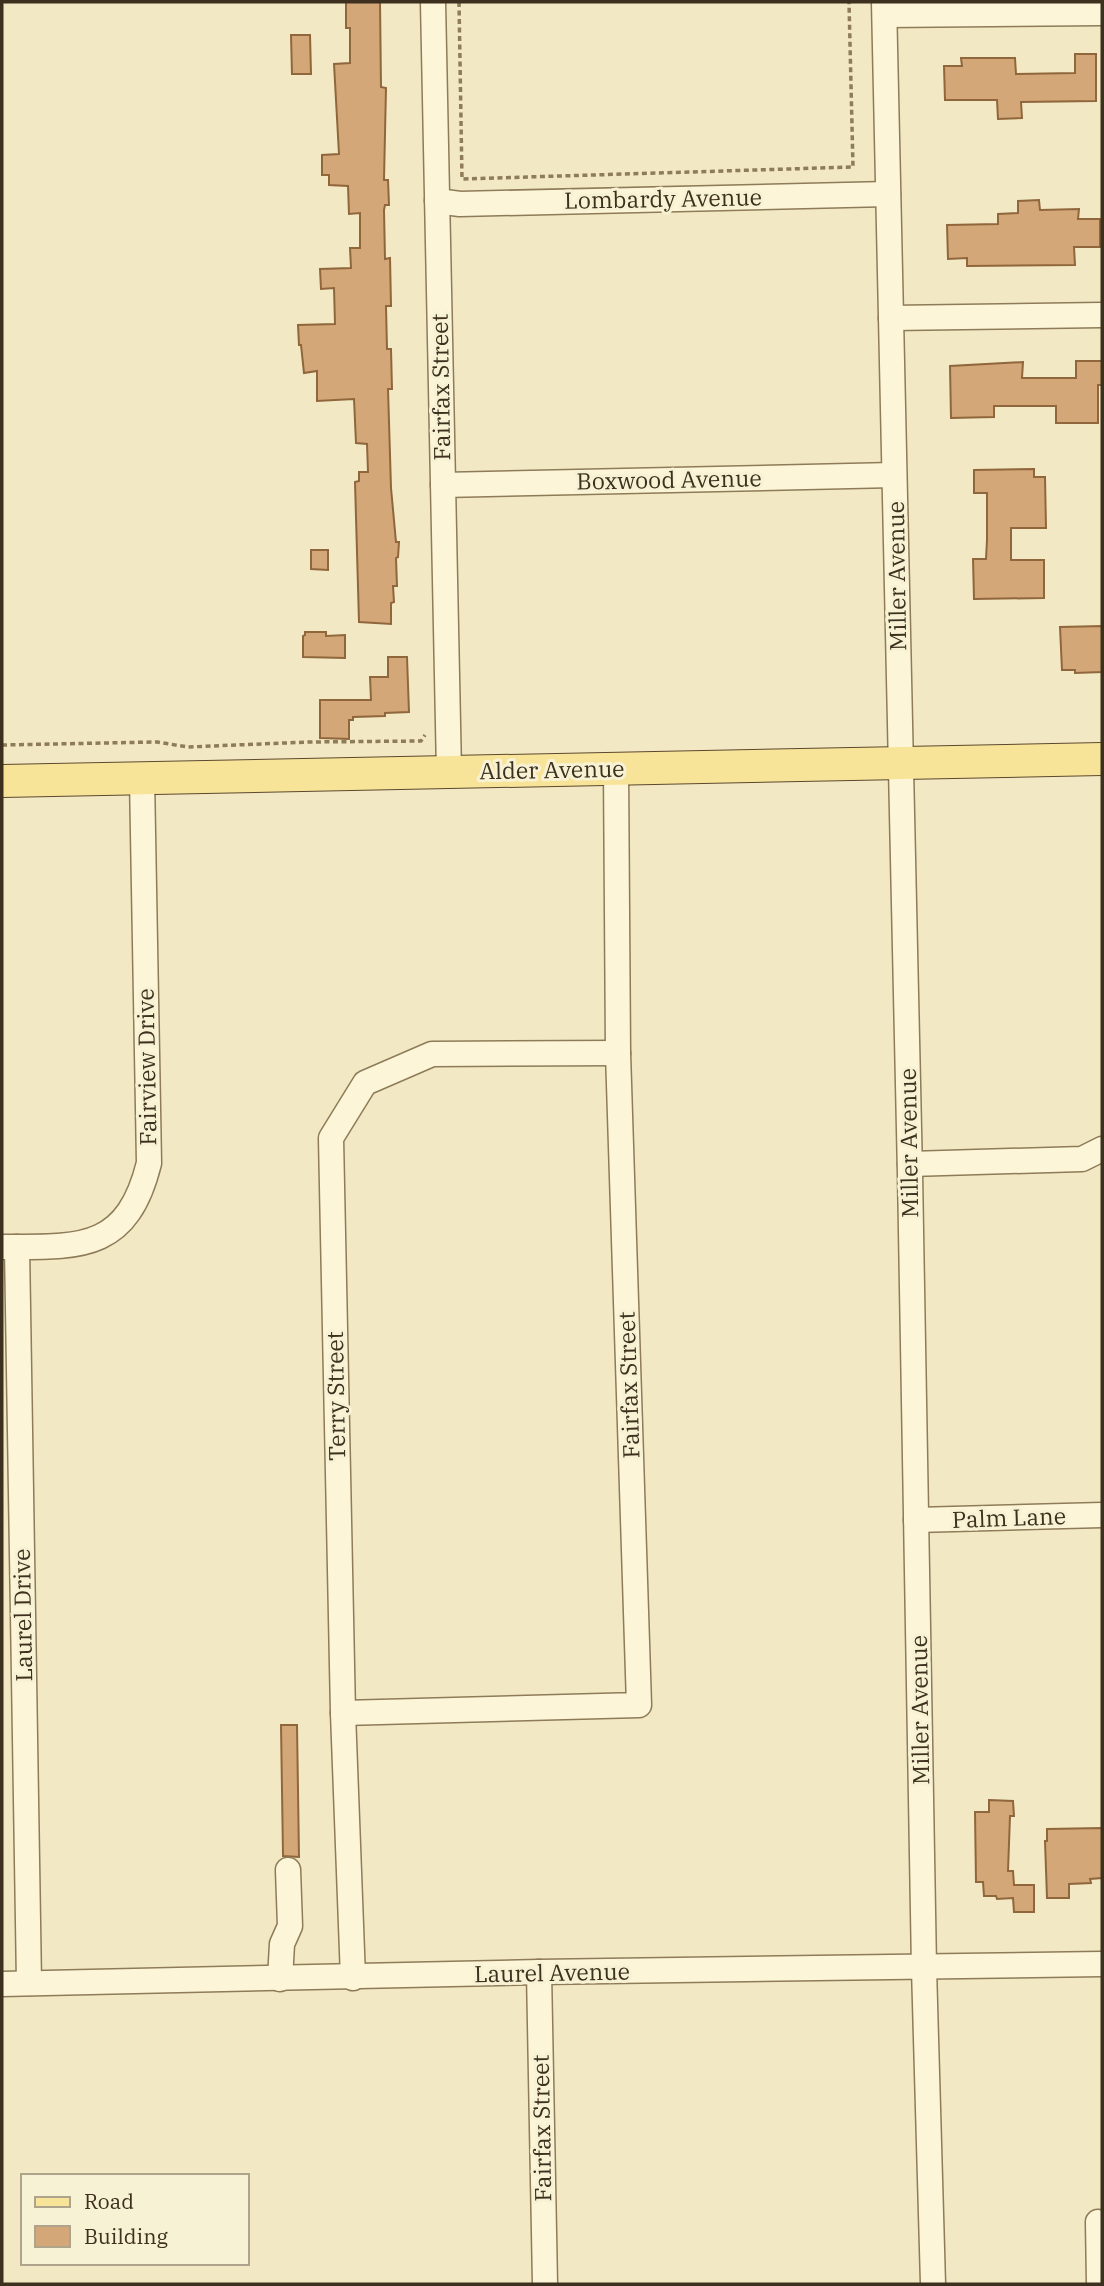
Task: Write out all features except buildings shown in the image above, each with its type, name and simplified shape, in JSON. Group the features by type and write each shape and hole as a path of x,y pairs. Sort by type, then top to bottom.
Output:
{"main road":[{"name":"Alder Avenue","path":"2,781 1102,759"}],"street":[{"name":"Fairfax Street","path":"433,2 449,772"},
{"path":"885,8 1102,13"},
{"name":"Miller Avenue","path":"885,8 924,1968 933,2284"},
{"name":"Lombardy Avenue","path":"438,201 474,204 888,194"},
{"path":"891,318 1102,315"},
{"name":"Boxwood Avenue","path":"443,485 894,475"},
{"name":"Fairfax Street","path":"343,1713 639,1704 618,1053 616,769"},
{"name":"Fairview Drive","path":"9,1247 81,1245 126,1219 142,1192 149,1163 142,778"},
{"name":"Terry Street","path":"353,1978 343,1713 331,1138 365,1083 432,1054 618,1053"},
{"path":"910,1164 1082,1159 1102,1149"},
{"name":"Laurel Drive","path":"9,1247 29,1983"},
{"name":"Palm Lane","path":"916,1520 1102,1515"},
{"path":"280,1979 282,1944 290,1926 288,1870"},
{"name":"Laurel Avenue","path":"2,1984 539,1972 1102,1964"},
{"name":"Fairfax Street","path":"539,1972 545,2284"},
{"path":"1098,2222 1099,2284"}],"path":[{"path":"458,2 462,179 853,167 849,2"},
{"path":"2,745 156,742 188,747 421,741 426,735"}]}
